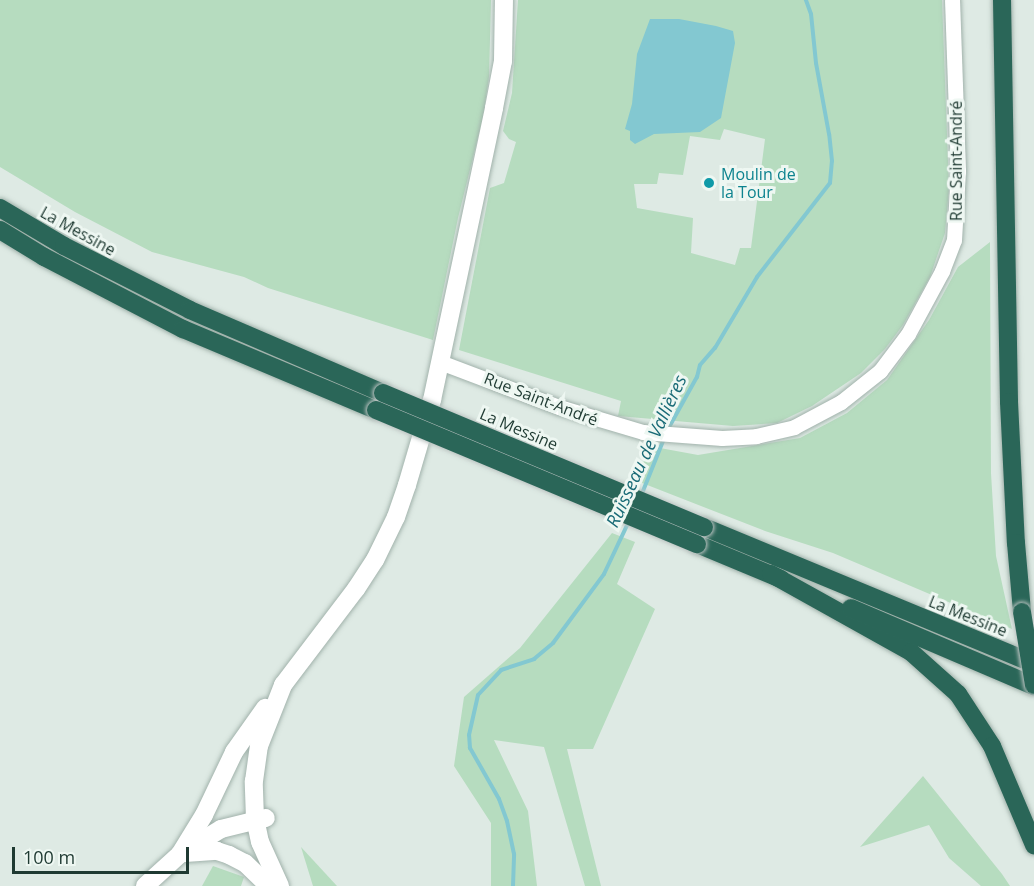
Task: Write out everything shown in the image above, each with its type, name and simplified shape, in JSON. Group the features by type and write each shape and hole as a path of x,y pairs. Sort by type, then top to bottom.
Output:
{"highway":[{"path":"1002,0 1014,499 1034,686"},
{"name":"La Messine","path":"0,208 138,285 380,402"},
{"name":"La Messine","path":"0,230 44,257 183,328 380,402 701,536 1034,664"},
{"name":"La Messine","path":"701,536 771,574 1034,686"},
{"path":"771,574 911,652 958,694 992,746 1034,845"},
{"path":"1026,614 1034,639"}],"main road":[{"path":"180,854 204,815 234,752 375,560 396,517 421,443 503,61 504,0"},
{"path":"280,886 260,842 268,764 276,732 294,690 327,628"},
{"path":"283,685 259,746 254,781 261,818 290,886"},
{"path":"145,886 180,854 221,829 261,818"},
{"path":"180,854 217,851 229,855 245,863 269,886"}],"street":[{"name":"Rue Saint-André","path":"440,362 559,408 643,432 682,436 756,436 794,427 820,416 841,402 880,371 908,334 942,271 954,240 958,171 952,0"}],"green space":[{"path":"0,0 491,0 489,77 483,117 458,218 433,340 268,288 244,277 152,252 75,212 0,167"},
{"path":"518,0 942,0 949,188 945,233 930,277 903,325 885,349 861,373 812,406 777,423 733,426 618,416 621,401 459,350 490,188 504,183 516,142 509,139 503,131 512,93","holes":["724,129 765,139 751,248 740,248 735,265 691,253 693,218 637,208 634,184 657,184 659,173 683,175 690,136 720,140"]},
{"path":"990,242 991,473 996,556 1012,629 833,553 765,531 637,481 649,446 698,455 800,438 847,413 887,380 929,320 958,267"},
{"path":"612,533 635,542 617,584 655,609 593,749 567,749 601,886 585,886 544,747 494,740 528,811 537,886 491,886 491,823 454,766 464,697 520,648"},
{"path":"923,776 1010,886 981,886 949,858 929,825 860,847"},
{"path":"301,847 337,886 313,886"},
{"path":"213,866 244,877 241,886 202,886"}],"water":[{"path":"650,19 679,19 716,26 733,31 735,43 721,118 700,132 654,134 635,144 630,140 630,131 625,129 632,104 637,54"}],"waterway":[{"name":"Ruisseau de Vallières","path":"668,429 697,377 700,365 715,348 757,277 830,183 832,161 829,134 816,63 811,14 806,0"},
{"name":"Ruisseau de Vallières","path":"641,496 665,436"},
{"name":"Ruisseau de Vallières","path":"513,886 514,854 507,821 499,799 470,748 469,735 478,695 501,670 534,659 553,643 604,574 629,521"}],"place":[{"name":"Moulin de la Tour","path":"709,183"}]}
